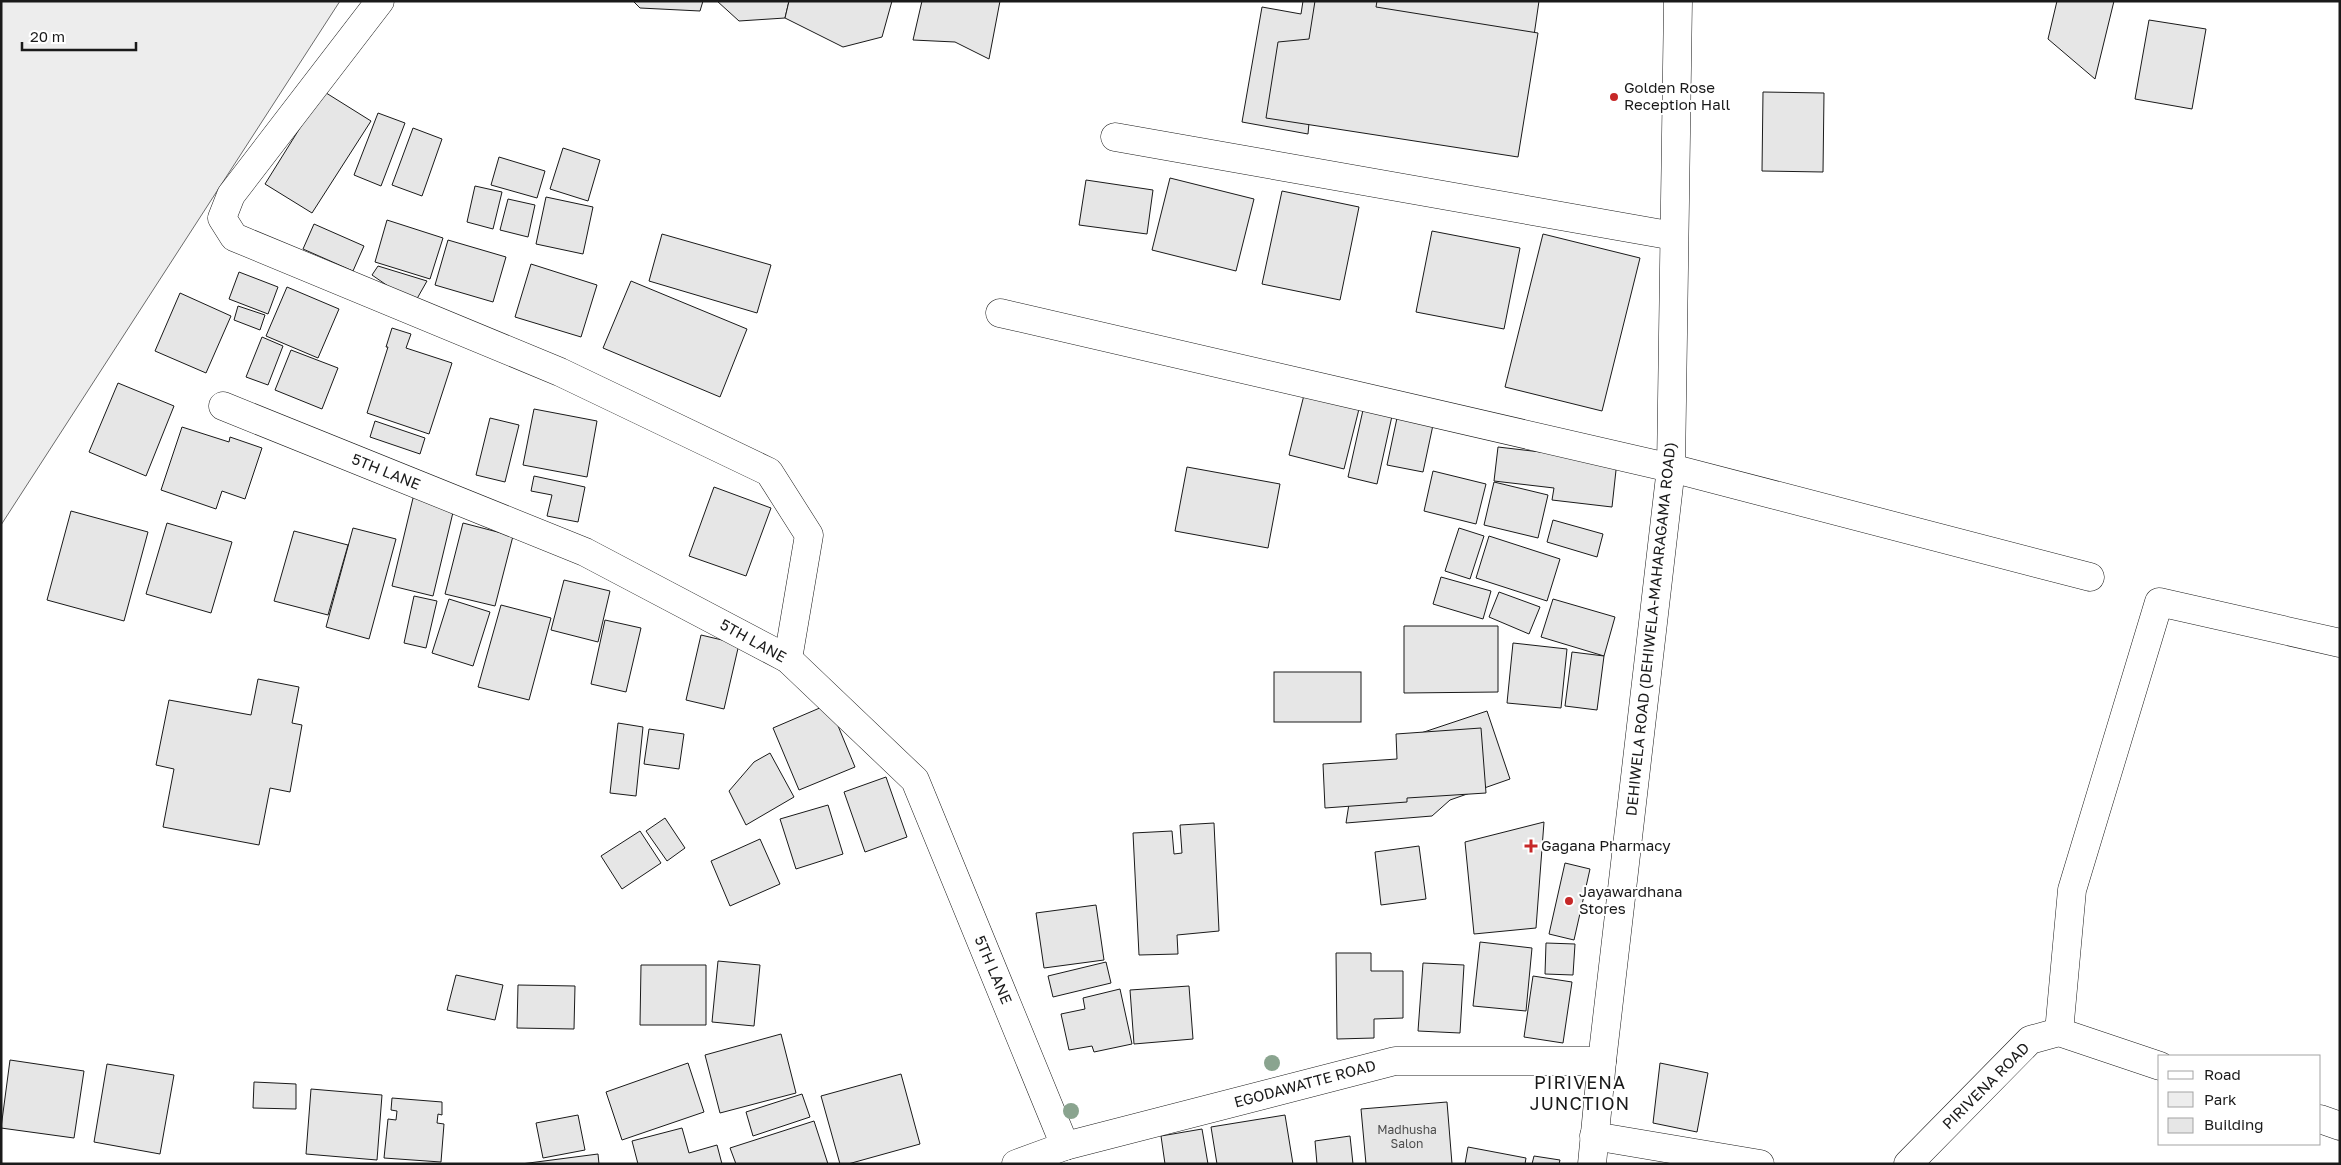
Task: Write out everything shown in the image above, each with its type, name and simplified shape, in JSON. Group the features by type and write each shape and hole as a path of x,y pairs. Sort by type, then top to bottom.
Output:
{"street":[{"path":"380,1 232,195 222,218 234,237 560,372 769,472 809,535 788,659"},
{"name":"DEHIWELA ROAD (DEHIWELA-MAHARAGAMA ROAD)","path":"1592,1164 1602,1061 1671,468 1678,1"},
{"path":"1114,137 1674,236"},
{"path":"1000,313 1671,468 2090,578"},
{"name":"5TH LANE","path":"223,406 585,552 788,659 915,780 1065,1146"},
{"path":"2158,1065 2059,1032 2072,890 2159,602 2340,643"},
{"name":"PIRIVENA ROAD","path":"1908,1164 2030,1040 2059,1032"},
{"name":"EGODAWATTE ROAD","path":"1016,1164 1065,1146 1395,1061 1602,1061"},
{"path":"2321,1119 2340,1126"},
{"path":"1594,1136 1760,1164"}],"green space":[{"path":"1,1 340,1 1,525"}],"building":[{"path":"633,1 703,1 700,11 640,8"},
{"path":"717,1 789,1 785,18 739,21"},
{"path":"789,1 892,1 882,37 843,47 785,18"},
{"path":"922,1 1000,1 989,59 955,42 913,40"},
{"path":"1303,1 1539,1 1517,153 1309,123 1308,134 1242,122 1262,7 1301,14"},
{"path":"1315,1 1377,1 1376,7 1538,33 1518,157 1266,118 1278,42 1309,39"},
{"path":"2057,1 2114,1 2095,79 2048,39"},
{"path":"2149,20 2206,29 2192,109 2135,99"},
{"path":"323,91 371,121 312,213 265,184"},
{"path":"1763,92 1824,93 1823,172 1762,171"},
{"path":"378,113 405,123 381,186 354,175"},
{"path":"413,128 442,139 422,196 392,185"},
{"path":"563,148 600,160 588,201 550,189"},
{"path":"499,157 545,171 537,198 491,185"},
{"path":"1170,178 1254,199 1236,271 1152,250"},
{"path":"1086,180 1153,190 1147,234 1079,225"},
{"path":"475,186 502,192 493,229 467,222"},
{"path":"1282,191 1359,207 1340,300 1262,284"},
{"path":"546,197 593,207 583,254 536,244"},
{"path":"508,199 535,205 528,237 500,230"},
{"path":"387,220 443,238 430,279 375,262"},
{"path":"314,224 364,246 353,271 303,249"},
{"path":"1432,231 1520,248 1504,329 1416,312"},
{"path":"662,234 771,265 757,313 649,281"},
{"path":"1543,234 1640,258 1602,411 1505,387"},
{"path":"448,240 506,257 493,302 435,285"},
{"path":"531,264 597,285 581,337 515,317"},
{"path":"378,266 427,281 414,304 372,275"},
{"path":"239,272 278,287 268,314 229,299"},
{"path":"631,281 747,329 720,397 603,348"},
{"path":"287,287 339,309 318,358 266,336"},
{"path":"180,293 231,316 206,373 155,351"},
{"path":"238,306 265,315 260,330 234,320"},
{"path":"392,328 411,334 406,348 452,363 429,434 367,413 388,347 386,347"},
{"path":"262,337 283,346 268,385 246,377"},
{"path":"291,350 338,368 322,409 275,390"},
{"path":"118,383 174,406 146,476 89,452"},
{"path":"1304,395 1359,409 1344,469 1289,455"},
{"path":"534,409 597,421 587,477 523,465"},
{"path":"1363,410 1392,416 1377,484 1348,477"},
{"path":"490,418 519,425 505,482 476,475"},
{"path":"1397,418 1433,425 1423,472 1387,465"},
{"path":"375,421 425,438 420,454 370,437"},
{"path":"182,427 229,442 230,437 262,448 245,499 222,491 216,509 161,490"},
{"path":"1498,447 1617,461 1612,507 1552,500 1554,488 1494,481"},
{"path":"1187,467 1280,484 1268,548 1175,531"},
{"path":"1433,471 1486,484 1476,524 1424,511"},
{"path":"534,476 585,487 578,522 547,516 552,495 531,491"},
{"path":"1494,482 1548,495 1538,538 1484,525"},
{"path":"714,487 771,508 746,576 689,556"},
{"path":"414,494 455,504 433,596 392,586"},
{"path":"71,511 148,532 124,621 47,600"},
{"path":"1553,520 1603,534 1597,557 1547,542"},
{"path":"167,523 232,542 211,613 146,594"},
{"path":"463,523 513,536 495,606 445,594"},
{"path":"353,528 396,539 369,639 326,627"},
{"path":"1459,528 1484,536 1470,579 1445,571"},
{"path":"294,531 348,545 328,615 274,601"},
{"path":"1489,536 1560,559 1547,601 1476,578"},
{"path":"1441,577 1491,591 1483,619 1433,604"},
{"path":"564,580 610,591 598,642 551,630"},
{"path":"1499,592 1540,607 1529,634 1489,617"},
{"path":"414,596 437,601 426,648 404,643"},
{"path":"449,599 490,612 473,666 432,653"},
{"path":"1553,599 1615,617 1604,656 1541,637"},
{"path":"501,605 551,618 529,700 478,687"},
{"path":"605,620 641,628 626,692 591,684"},
{"path":"1404,626 1498,626 1498,692 1404,693"},
{"path":"701,635 739,644 724,709 686,700"},
{"path":"1513,643 1567,649 1561,708 1507,703"},
{"path":"1572,652 1604,656 1597,710 1565,706"},
{"path":"1274,672 1361,672 1361,722 1274,722"},
{"path":"258,679 299,687 292,723 302,725 290,792 270,788 259,845 163,827 174,769 156,765 169,700 251,715"},
{"path":"829,704 855,767 799,790 773,728"},
{"path":"1487,711 1510,779 1450,800 1432,816 1346,823 1354,772 1424,782 1409,737"},
{"path":"618,723 643,727 636,796 610,793"},
{"path":"1481,728 1486,793 1407,798 1407,802 1325,808 1323,764 1397,759 1396,734"},
{"path":"649,729 684,734 679,769 644,764"},
{"path":"770,753 794,797 746,825 729,791 754,762"},
{"path":"886,777 907,837 865,852 844,792"},
{"path":"828,805 843,854 796,869 780,819"},
{"path":"665,818 685,848 667,861 646,831"},
{"path":"1544,822 1536,928 1474,934 1465,842"},
{"path":"1214,823 1219,931 1177,935 1178,954 1139,955 1133,833 1172,831 1174,854 1182,853 1180,825"},
{"path":"640,831 661,863 622,889 601,856"},
{"path":"760,839 780,884 730,906 711,861"},
{"path":"1419,846 1426,899 1381,905 1375,852"},
{"name":"Jayawardhana Stores","path":"1565,863 1590,869 1574,940 1549,934"},
{"path":"1096,905 1104,960 1044,968 1036,913"},
{"path":"1480,942 1532,948 1526,1011 1473,1006"},
{"path":"1546,943 1575,944 1573,975 1545,974"},
{"path":"1336,953 1371,953 1371,971 1403,971 1403,1018 1374,1019 1374,1038 1337,1039"},
{"path":"718,961 760,965 754,1026 712,1022"},
{"path":"1106,962 1111,983 1053,997 1048,976"},
{"path":"1423,963 1464,965 1460,1033 1418,1031"},
{"path":"641,965 706,965 706,1025 640,1025"},
{"path":"456,975 503,985 495,1020 447,1010"},
{"path":"1533,976 1572,982 1563,1043 1524,1037"},
{"path":"518,985 575,986 574,1029 517,1028"},
{"path":"1189,986 1193,1039 1134,1044 1130,990"},
{"path":"1120,989 1132,1044 1094,1052 1092,1046 1069,1050 1061,1014 1085,1009 1083,998"},
{"path":"781,1034 796,1093 720,1113 705,1055"},
{"path":"10,1060 84,1071 74,1138 1,1128"},
{"path":"688,1063 704,1112 622,1140 606,1092"},
{"path":"1660,1063 1708,1073 1697,1132 1653,1123"},
{"path":"107,1064 174,1075 160,1154 94,1142"},
{"path":"901,1074 920,1144 848,1164 840,1164 821,1096"},
{"path":"254,1082 296,1084 296,1109 253,1108"},
{"path":"311,1089 382,1095 377,1160 306,1154"},
{"path":"802,1094 810,1117 753,1136 746,1112"},
{"path":"392,1098 442,1102 442,1115 438,1114 437,1123 444,1124 441,1162 384,1158 388,1119 396,1120 397,1111 391,1110"},
{"path":"1447,1102 1452,1164 1366,1164 1361,1109"},
{"path":"578,1115 585,1150 543,1158 536,1123"},
{"path":"1285,1115 1293,1164 1217,1164 1211,1127"},
{"path":"814,1121 828,1164 736,1164 730,1148"},
{"path":"682,1128 689,1153 717,1145 722,1164 638,1164 632,1141"},
{"path":"1202,1129 1208,1164 1165,1164 1161,1136"},
{"path":"1350,1136 1353,1164 1317,1164 1315,1141"},
{"path":"1468,1147 1526,1158 1525,1164 1465,1164"},
{"path":"598,1154 599,1164 521,1164"},
{"path":"1534,1156 1560,1160 1559,1164 1532,1164"}],"place":[{"name":"Golden Rose Reception Hall","path":"1614,97"},
{"name":"Gagana Pharmacy","path":"1531,846"},
{"name":"Jayawardhana Stores","path":"1569,901"}],"district":[{"name":"PIRIVENA JUNCTION","path":"1580,1093"}]}
